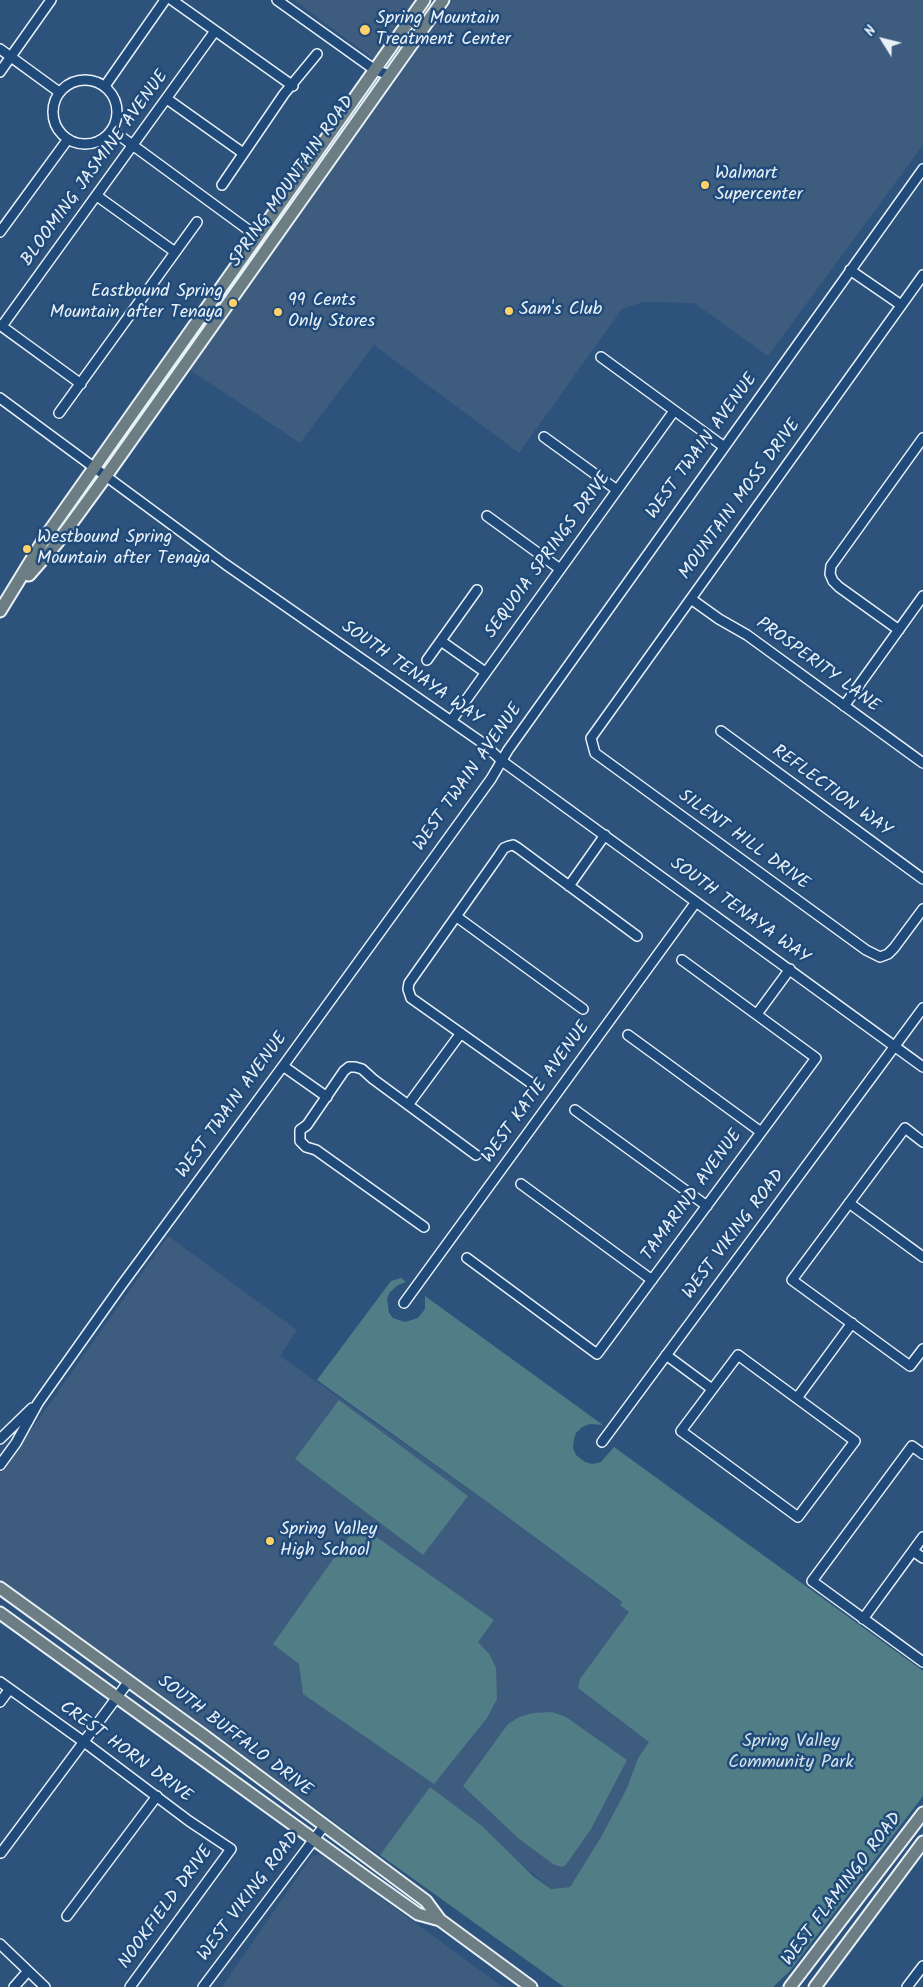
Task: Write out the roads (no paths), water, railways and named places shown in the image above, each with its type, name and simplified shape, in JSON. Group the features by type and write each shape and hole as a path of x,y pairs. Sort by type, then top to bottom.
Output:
{"main road":[{"name":"SPRING MOUNTAIN ROAD","path":"0,611 46,536 424,0"},
{"name":"SPRING MOUNTAIN ROAD","path":"8,599 57,543 106,476 443,0"},
{"path":"268,248 269,236 296,183"},
{"path":"217,321 232,288 259,247 258,237"},
{"name":"SOUTH BUFFALO DRIVE","path":"0,1588 426,1901 440,1920 531,1987"},
{"name":"SOUTH BUFFALO DRIVE","path":"0,1613 418,1914 440,1920"},
{"name":"WEST FLAMINGO ROAD","path":"790,1987 923,1813"},
{"name":"WEST FLAMINGO ROAD","path":"815,1987 923,1842"}],"street":[{"path":"0,72 51,0"},
{"path":"105,86 165,0"},
{"path":"172,0 292,86"},
{"path":"277,0 375,70 390,75"},
{"name":"BLOOMING JASMINE AVENUE","path":"1,325 97,196 215,31"},
{"path":"0,49 60,92"},
{"path":"222,185 284,94 317,54"},
{"path":"81,80 96,81 105,86 116,102 116,121 112,130 96,142 86,144 68,139 57,127 53,112 54,101 60,92 67,85 81,80"},
{"path":"167,99 243,153"},
{"path":"112,130 258,237"},
{"path":"0,232 68,139"},
{"name":"WEST TWAIN AVENUE","path":"0,1465 16,1443 38,1403 490,779 723,446 923,169"},
{"path":"97,196 175,252"},
{"path":"59,413 198,222"},
{"path":"850,270 901,306"},
{"name":"MOUNTAIN MOSS DRIVE","path":"592,746 591,738 595,732 923,275"},
{"path":"1,325 81,384"},
{"path":"601,357 723,446"},
{"name":"SOUTH TENAYA WAY","path":"0,398 225,564 484,744 502,761 923,1067"},
{"name":"SEQUOIA SPRINGS DRIVE","path":"451,721 674,411"},
{"path":"544,437 618,490"},
{"path":"899,630 839,587 833,581 830,574 831,566 923,438"},
{"path":"487,516 560,569"},
{"path":"427,660 477,590"},
{"path":"844,706 923,596"},
{"name":"PROSPERITY LANE","path":"691,598 719,619 747,635 844,706 922,759"},
{"path":"441,640 485,672"},
{"name":"REFLECTION WAY","path":"721,731 923,879"},
{"name":"SILENT HILL DRIVE","path":"592,746 595,753 603,759 866,950 880,957 888,954 894,948 923,909"},
{"path":"569,886 605,835"},
{"path":"531,1082 412,998 408,989 409,983 504,848 513,846 636,936"},
{"name":"WEST KATIE AVENUE","path":"404,1303 696,902"},
{"path":"457,917 583,1009"},
{"path":"682,960 756,1014 790,969"},
{"name":"WEST VIKING ROAD","path":"602,1442 923,1008"},
{"name":"TAMARIND AVENUE","path":"467,1258 597,1354 816,1058 756,1014"},
{"path":"408,1105 461,1033"},
{"path":"628,1035 761,1132"},
{"path":"283,1066 327,1097"},
{"path":"424,1227 316,1150 306,1147 300,1141 300,1130 307,1125 349,1067 362,1069 476,1155"},
{"path":"575,1110 706,1206"},
{"path":"923,1142 905,1128 792,1280 910,1366 923,1349"},
{"path":"521,1184 652,1280"},
{"path":"849,1203 923,1257"},
{"path":"796,1398 852,1323"},
{"path":"666,1355 712,1389"},
{"path":"738,1355 854,1441 798,1517 681,1431 712,1389 738,1355"},
{"name":"WEST TWAIN AVENUE","path":"0,1439 38,1403"},
{"path":"923,1454 912,1446 812,1581 923,1662"},
{"path":"863,1619 923,1537"},
{"path":"913,1551 923,1558"},
{"path":"1,1853 129,1681"},
{"name":"CREST HORN DRIVE","path":"0,1682 189,1821 231,1849"},
{"path":"0,1702 9,1690"},
{"path":"67,1916 157,1796"},
{"name":"WEST VIKING ROAD","path":"203,1987 324,1826"},
{"name":"NOOKFIELD DRIVE","path":"130,1987 231,1849"},
{"path":"0,1944 45,1987"},
{"path":"907,1987 923,1966"},
{"path":"14,1987 28,1972"}],"place":[{"name":"Spring Mountain Treatment Center","path":"365,30"},
{"name":"Walmart Supercenter","path":"705,185"},
{"name":"Eastbound Spring Mountain after Tenaya","path":"233,303"},
{"name":"Sam's Club","path":"509,311"},
{"name":"99 Cents Only Stores","path":"278,312"},
{"name":"Westbound Spring Mountain after Tenaya","path":"27,549"},
{"name":"Spring Valley High School","path":"270,1541"}],"park label":[{"name":"Spring Valley Community Park","path":"791,1754"}]}
